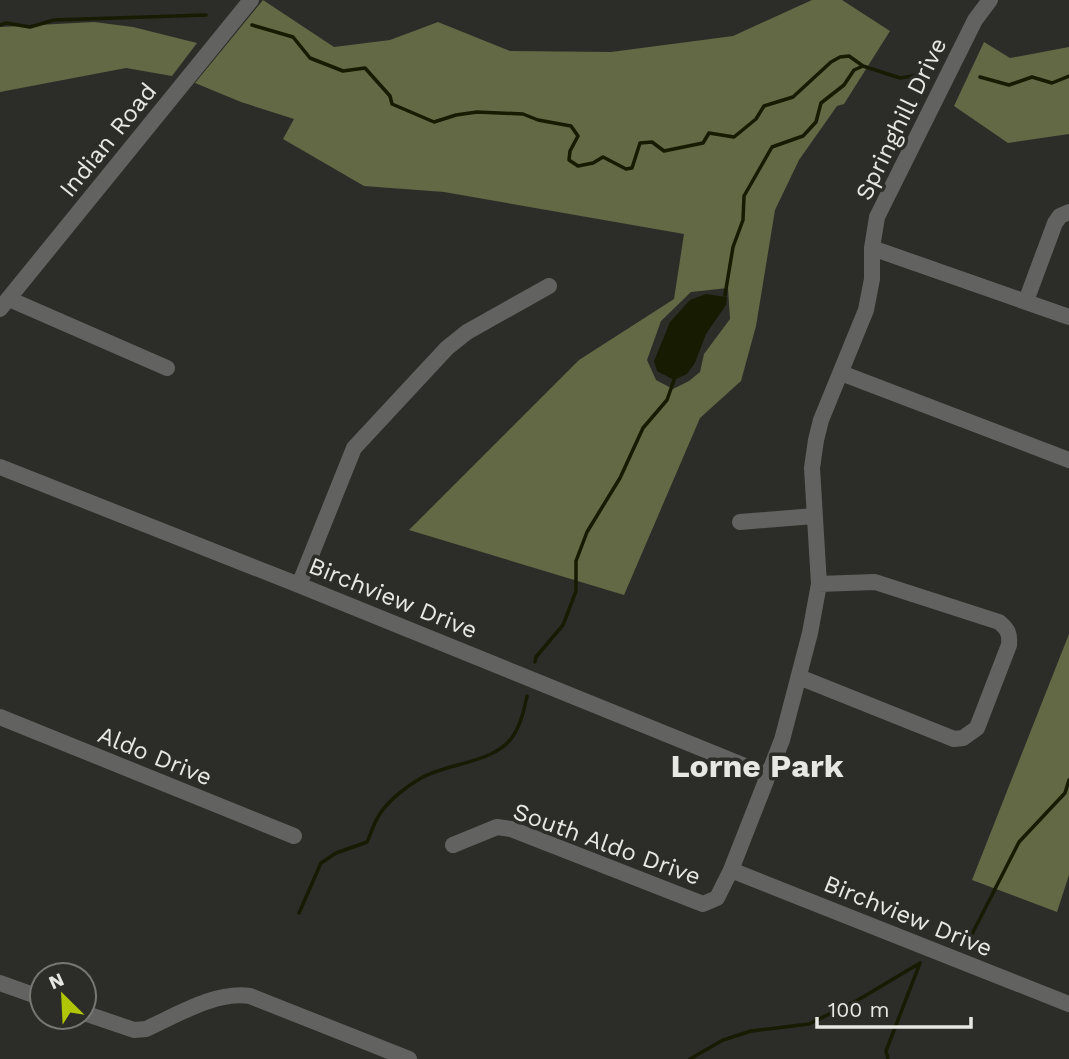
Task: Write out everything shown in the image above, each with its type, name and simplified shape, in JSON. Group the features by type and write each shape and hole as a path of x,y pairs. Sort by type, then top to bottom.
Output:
{"street":[{"name":"Indian Road","path":"4,304 251,0"},
{"name":"Springhill Drive","path":"731,870 782,740 799,677 819,584 812,468 816,440 821,419 866,310 872,279 872,248 877,217 975,20 990,0"},
{"path":"1026,300 1055,223 1060,216 1069,212"},
{"path":"872,248 1069,317"},
{"path":"299,585 354,448 447,348 467,332 549,286"},
{"path":"4,304 167,368"},
{"path":"841,373 1069,460"},
{"name":"Birchview Drive","path":"0,467 767,775"},
{"path":"740,523 814,516"},
{"path":"799,677 954,739 963,738 978,729 1009,645 1006,628 999,622 875,582 819,584"},
{"name":"Aldo Drive","path":"0,717 294,836"},
{"name":"South Aldo Drive","path":"453,845 497,827 511,829 703,904 718,898 731,870"},
{"name":"Birchview Drive","path":"731,870 1069,1004"},
{"path":"0,983 28,993"},
{"path":"98,1018 134,1030 146,1029 219,998 250,996 409,1059"}],"shaded area":[{"path":"263,0 334,47 390,40 438,22 510,51 611,52 733,36 812,0 842,0 890,31 844,104 837,106 799,160 775,210 756,326 741,381 700,418 624,595 409,530 579,360 674,299 684,234 444,192 364,186 283,139 294,119 241,102 195,83","holes":["728,288 730,319 704,354 700,372 673,389 656,380 647,360 661,321 691,292"]},
{"path":"94,22 133,27 197,43 172,76 126,68 0,92 0,27"},
{"path":"984,42 1010,58 1069,47 1069,134 1008,143 954,106"},
{"path":"706,294 727,297 726,305 706,334 695,363 687,374 674,380 657,371 654,361 670,322 690,300"},
{"path":"1069,634 1069,875 1057,912 972,880"}],"waterway":[{"path":"0,25 6,23 30,27 54,20 206,15"},
{"path":"252,25 293,37 310,58 343,71 365,68 390,96 392,104 434,122 477,112 523,114 538,120 571,126 578,136 570,151 569,160 578,166 593,163 603,157 626,169 632,168 640,143 652,142 664,151 703,143 709,133 734,137 756,119 764,106 793,97 840,57 849,56 863,66"},
{"path":"725,295 733,247 743,220 744,196 772,147 803,136 816,122 821,103 844,85 854,70 863,66 900,78 926,74"},
{"path":"980,77 1009,85 1032,77 1052,83 1069,76"},
{"path":"535,662 536,657 563,625 576,591 576,561 587,532 620,478 643,428 667,400 674,380"},
{"path":"299,913 321,863 336,853 367,842 382,811 415,781 483,757 505,745 518,727 527,696"},
{"path":"971,936 1019,842 1065,793 1069,780"},
{"path":"690,1059 723,1040 751,1031 809,1024 858,1000 920,963"},
{"path":"888,1059 886,1051 920,963"}],"district":[{"name":"Lorne Park","path":"757,766"}]}
